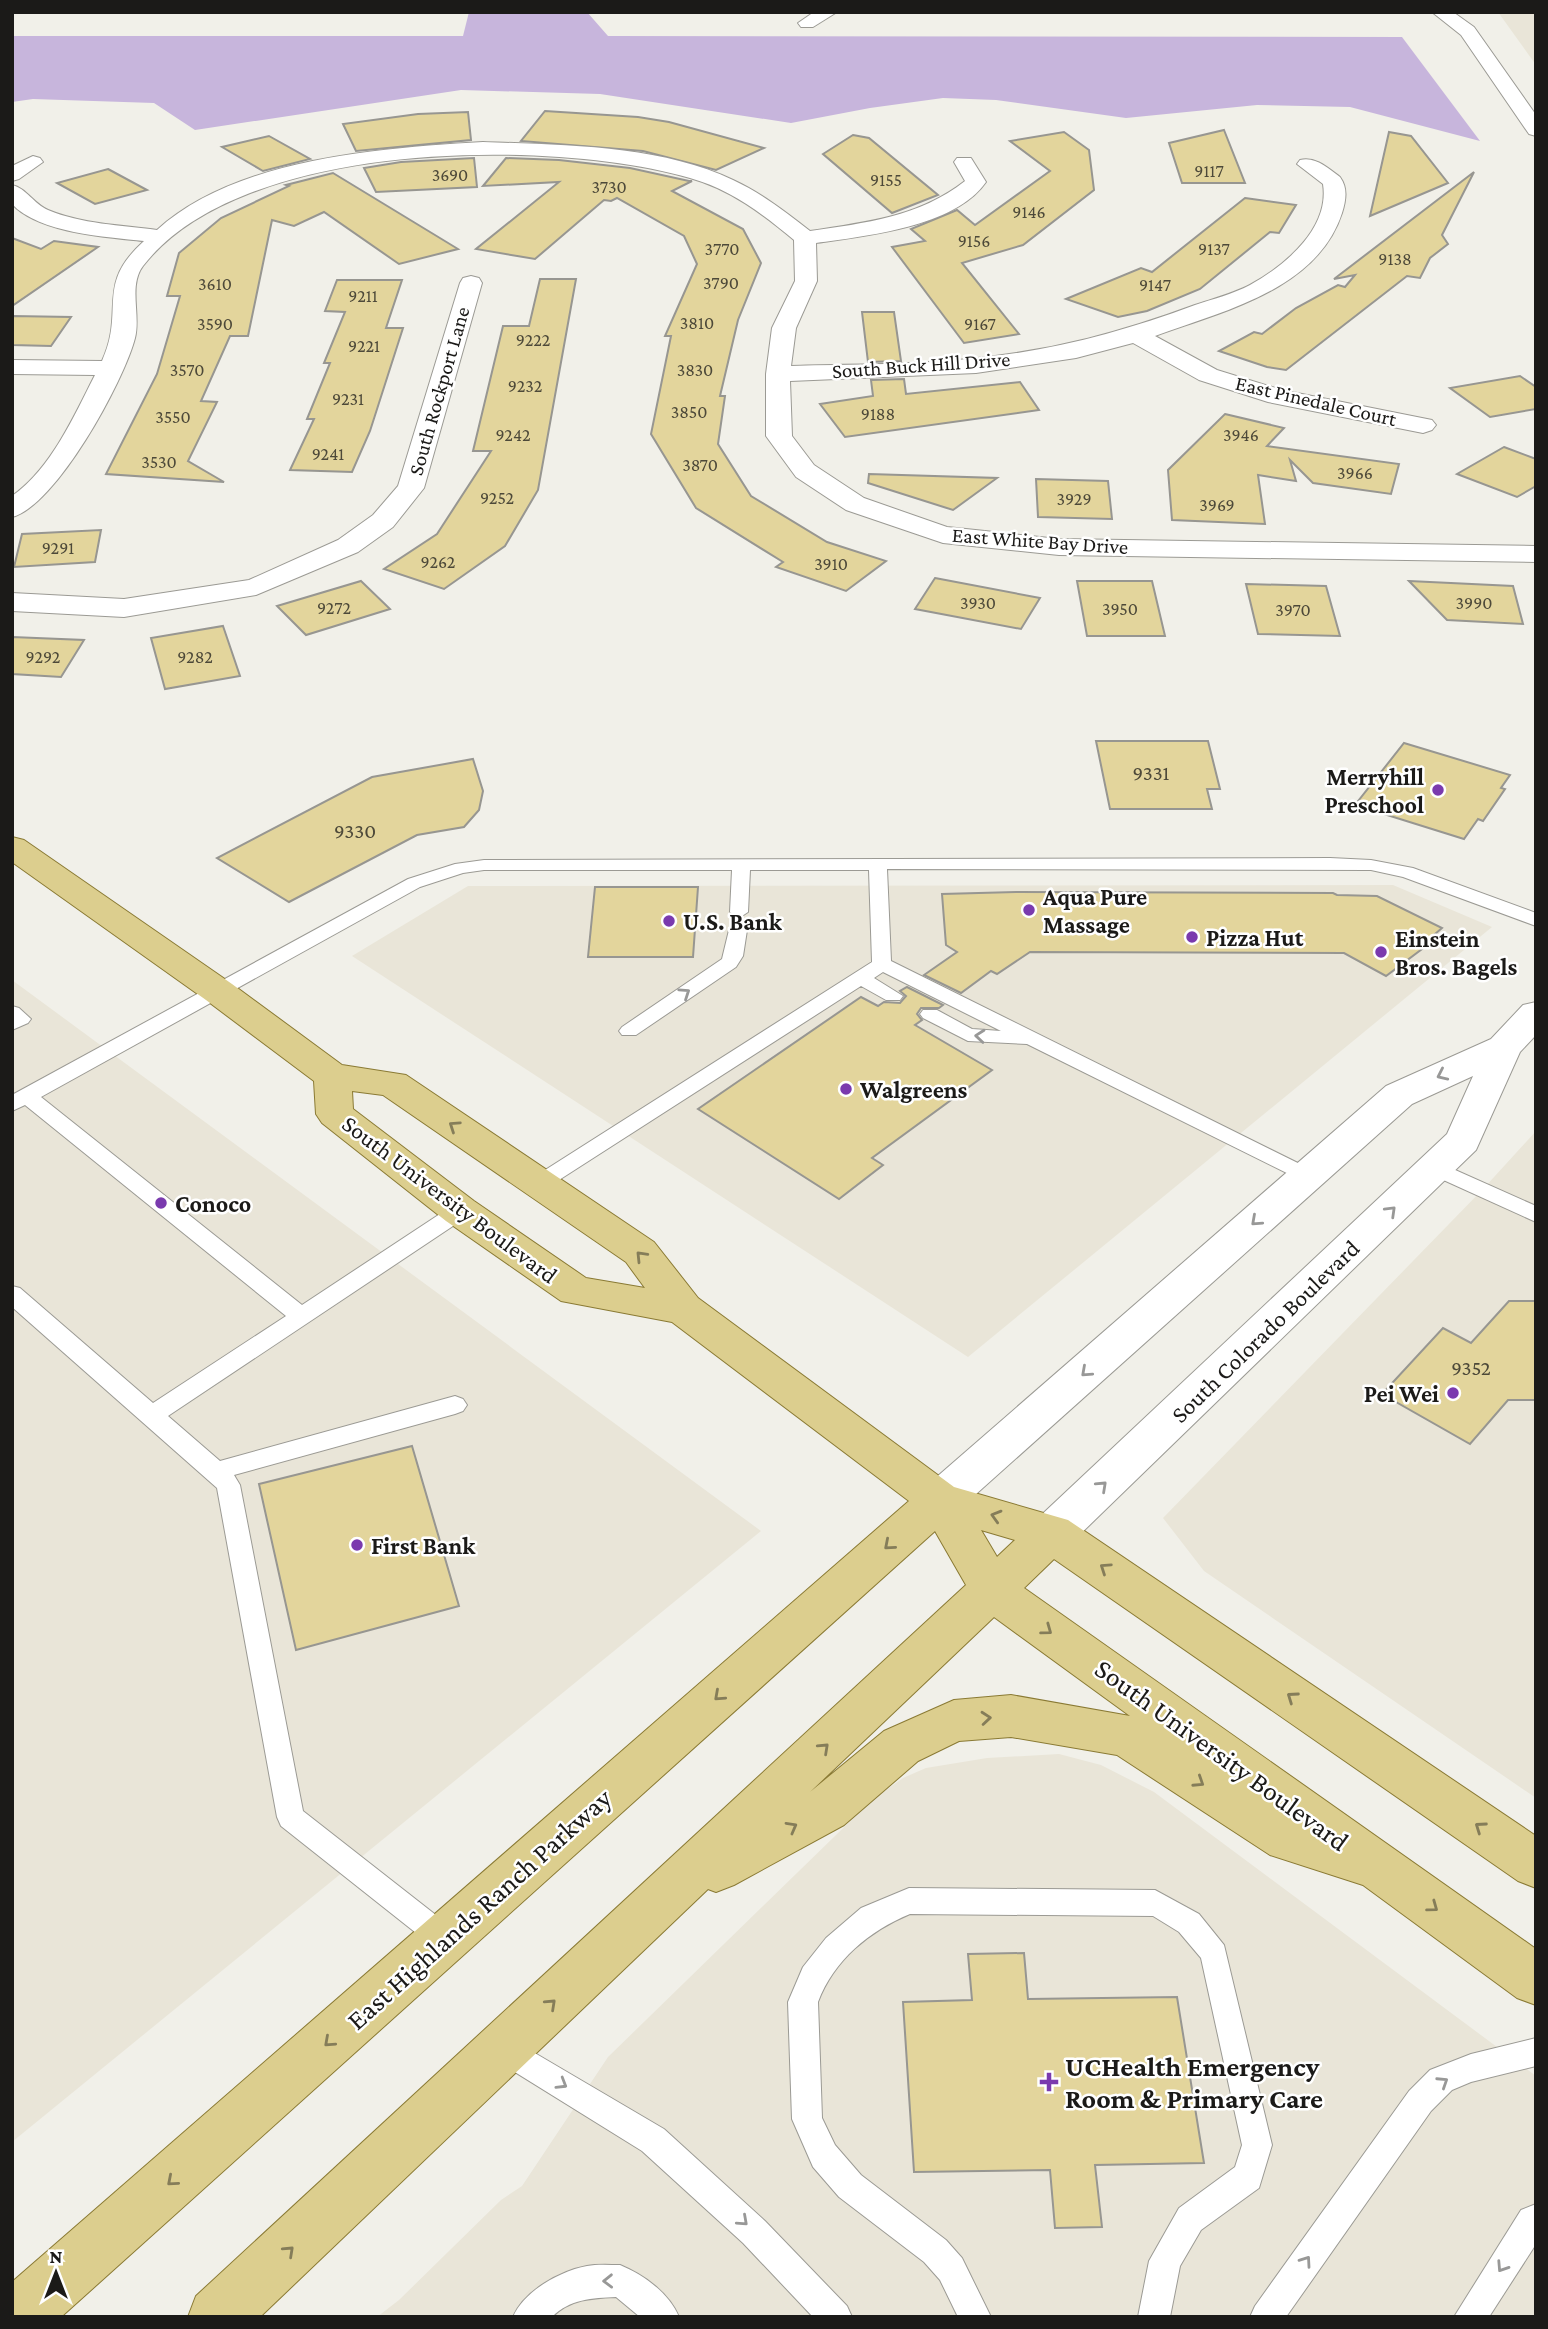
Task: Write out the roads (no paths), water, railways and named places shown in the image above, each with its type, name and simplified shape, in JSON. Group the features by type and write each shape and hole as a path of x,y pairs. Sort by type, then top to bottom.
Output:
{"main road":[{"name":"South University Boulevard","path":"12,847 219,992 332,1076 393,1084 640,1252 683,1309 940,1500 1052,1533 1536,1865"},
{"name":"South University Boulevard","path":"332,1076 335,1114 460,1211 575,1291 683,1309"},
{"name":"South University Boulevard","path":"940,1500 992,1590 1536,1980"},
{"name":"East Highlands Ranch Parkway","path":"17,2317 940,1500"},
{"name":"South Colorado Boulevard","path":"992,1590 1052,1533"},
{"path":"217,2317 992,1590"},
{"path":"668,1895 825,1809 901,1746 954,1721 1011,1716 1128,1736 1287,1839 1378,1867"}],"street":[{"path":"807,23 828,12"},
{"path":"1441,12 1470,22 1535,128"},
{"path":"12,509 38,489 57,464 109,368 123,338 123,292 134,263 156,236 205,206 275,178 362,158 433,149 491,147 592,151 697,173 732,186 760,201 805,238 883,226 921,216 959,198 976,182 964,162"},
{"path":"12,175 33,162"},
{"name":"South Buck Hill Drive","path":"778,374 976,366 1076,351 1136,335 1258,290 1304,256 1326,229 1336,198 1333,181 1307,164"},
{"path":"12,191 29,208 49,216 91,227 156,236"},
{"name":"East White Bay Drive","path":"805,238 806,281 785,328 778,374 779,436 805,471 855,505 943,535 1059,547 1536,554"},
{"name":"South Rockport Lane","path":"12,602 124,608 256,587 348,546 383,521 411,488 471,283"},
{"name":"East Pinedale Court","path":"1136,335 1209,375 1277,397 1423,425"},
{"path":"12,367 109,368"},
{"name":"South Colorado Boulevard","path":"1052,1533 1463,1140 1504,1047 1536,1013"},
{"name":"South Colorado Boulevard","path":"940,1500 1399,1095 1504,1047"}],"lane":[{"path":"300,1315 20,1100 414,883 461,868 1330,863 1406,872 1536,920"},
{"path":"878,864 882,964"},
{"path":"629,1031 729,963 734,956 741,865"},
{"path":"538,1184 667,1104 882,964"},
{"path":"882,964 1307,1176"},
{"path":"860,978 893,996"},
{"path":"12,1012 21,1019 12,1024"},
{"path":"930,1014 968,1035 1035,1040"},
{"path":"1435,1168 1536,1214"},
{"path":"150,1416 460,1211"},
{"path":"12,1294 216,1471 228,1485 291,1817 445,1939"},
{"path":"216,1471 455,1405"},
{"path":"975,2317 951,2269 934,2250 850,2186 824,2156 807,2119 803,2002 813,1977 836,1947 871,1917 909,1901 1155,1903 1199,1929 1214,1954 1256,2145 1248,2177 1189,2219 1165,2261 1154,2317"},
{"path":"504,2049 653,2140 754,2232 836,2317"},
{"path":"1266,2317 1420,2101 1441,2080 1471,2068 1536,2052"},
{"path":"1470,2317 1532,2221 1536,2220"},
{"path":"529,2317 548,2298 586,2282 620,2281 640,2295 663,2317"}],"place":[{"name":"Merryhill Preschool","path":"1438,790"},
{"name":"Aqua Pure Massage","path":"1029,910"},
{"name":"U.S. Bank","path":"669,921"},
{"name":"Pizza Hut","path":"1192,937"},
{"name":"Einstein Bros. Bagels","path":"1381,952"},
{"name":"Walgreens","path":"846,1089"},
{"name":"Conoco","path":"161,1203"},
{"name":"Pei Wei","path":"1453,1393"},
{"name":"First Bank","path":"357,1545"},
{"name":"UCHealth Emergency Room & Primary Care","path":"1049,2082"}]}
